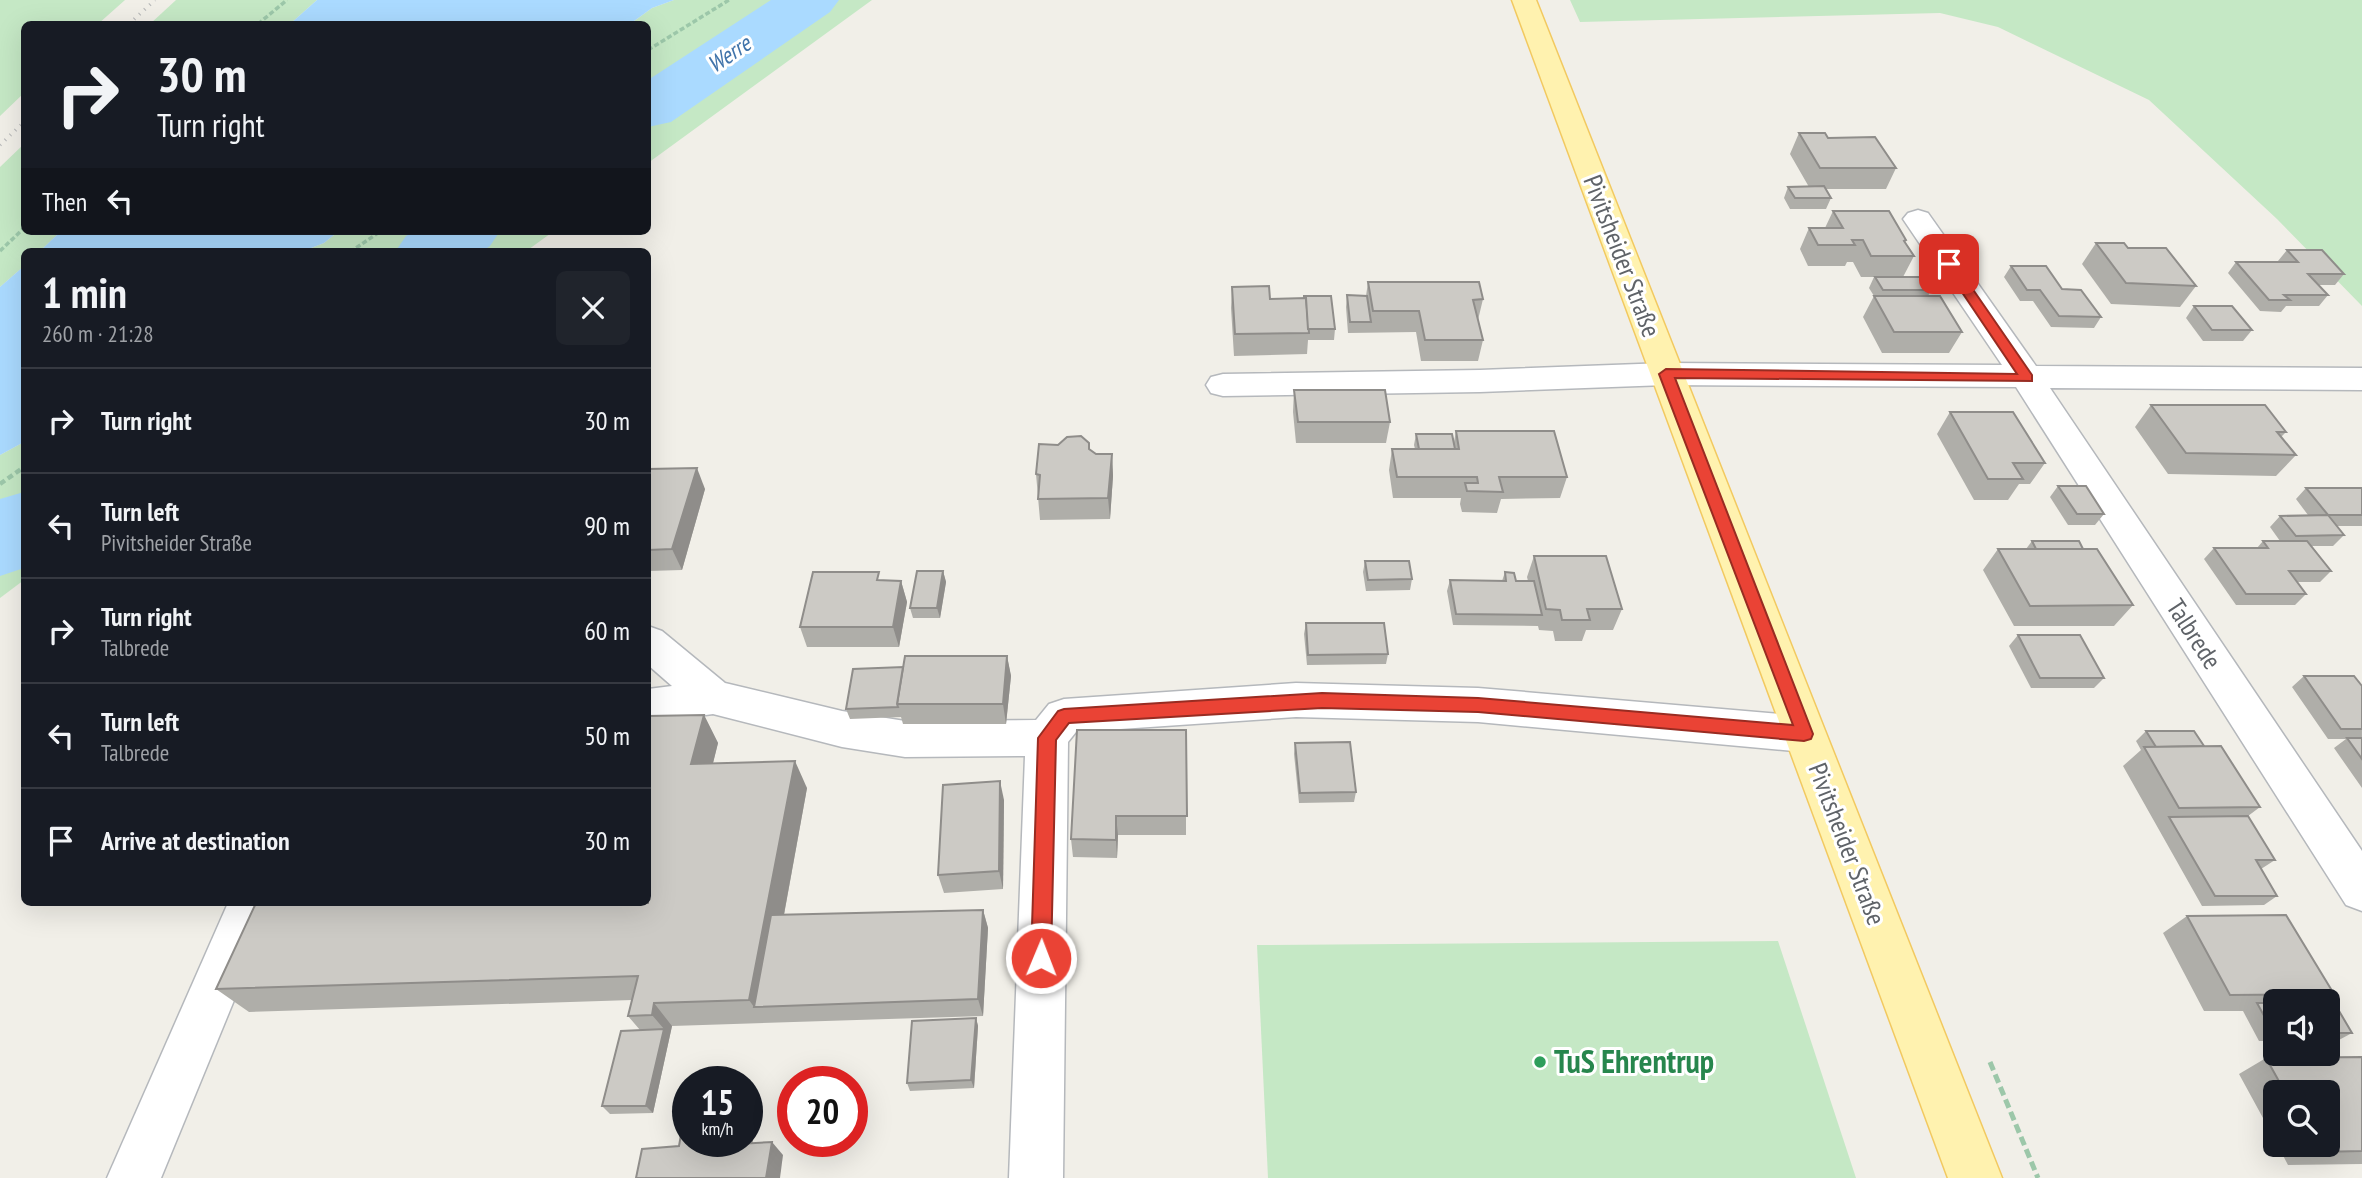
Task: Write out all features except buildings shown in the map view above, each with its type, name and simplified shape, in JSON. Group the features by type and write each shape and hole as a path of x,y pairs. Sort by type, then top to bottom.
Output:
{"main road":[{"name":"Pivitsheider Straße","path":"1524,0 1975,1178"}],"street":[{"name":"Talbrede","path":"1918,219 2027,378 2362,890"},
{"path":"1223,385 1480,381 1666,374 2362,379"},
{"path":"651,645 713,697"},
{"path":"651,706 713,697 842,729 905,739 1047,738"},
{"path":"1035,1178 1047,738 1064,716 1296,700 1478,705 1804,734"},
{"path":"134,1178 146,1144 250,906"}],"path":[{"path":"262,21 287,0"},
{"path":"651,48 729,0"},
{"path":"0,251 21,232"},
{"path":"355,248 376,235"},
{"path":"0,484 21,469"}],"green space":[{"path":"0,0 125,0 101,21 21,21 21,96 0,116"},
{"path":"176,0 317,0 293,21 153,21"},
{"path":"674,0 872,0 651,161 651,21 634,21 652,8"},
{"path":"1570,0 2362,0 2362,306 2277,219 2149,100 1998,27 1940,13 1580,22"},
{"path":"21,147 21,235 57,235 43,248 21,248 21,269 0,287 0,167"},
{"path":"334,235 548,235 531,248 311,248"},
{"path":"21,444 21,582 0,598 0,455"},
{"name":"TuS Ehrentrup","path":"1778,941 1856,1178 1268,1178 1257,945"}],"water":[{"path":"317,0 674,0 652,8 634,21 293,21"},
{"path":"57,235 334,235 311,248 43,248"},
{"path":"21,269 21,444 0,455 0,287"}],"waterway":[{"name":"Werre","path":"651,106 810,0"},
{"name":"Werre","path":"438,248 458,235"},
{"name":"Werre","path":"0,542 21,527"}],"railway":[{"path":"132,21 155,0"},
{"path":"0,145 21,125"}],"place":[{"name":"TuS Ehrentrup","path":"1540,1062"}],"route":[{"path":"1041,958 1047,738 1064,716 1296,700 1478,705 1804,734 1666,374 2027,378 1949,264"}]}
